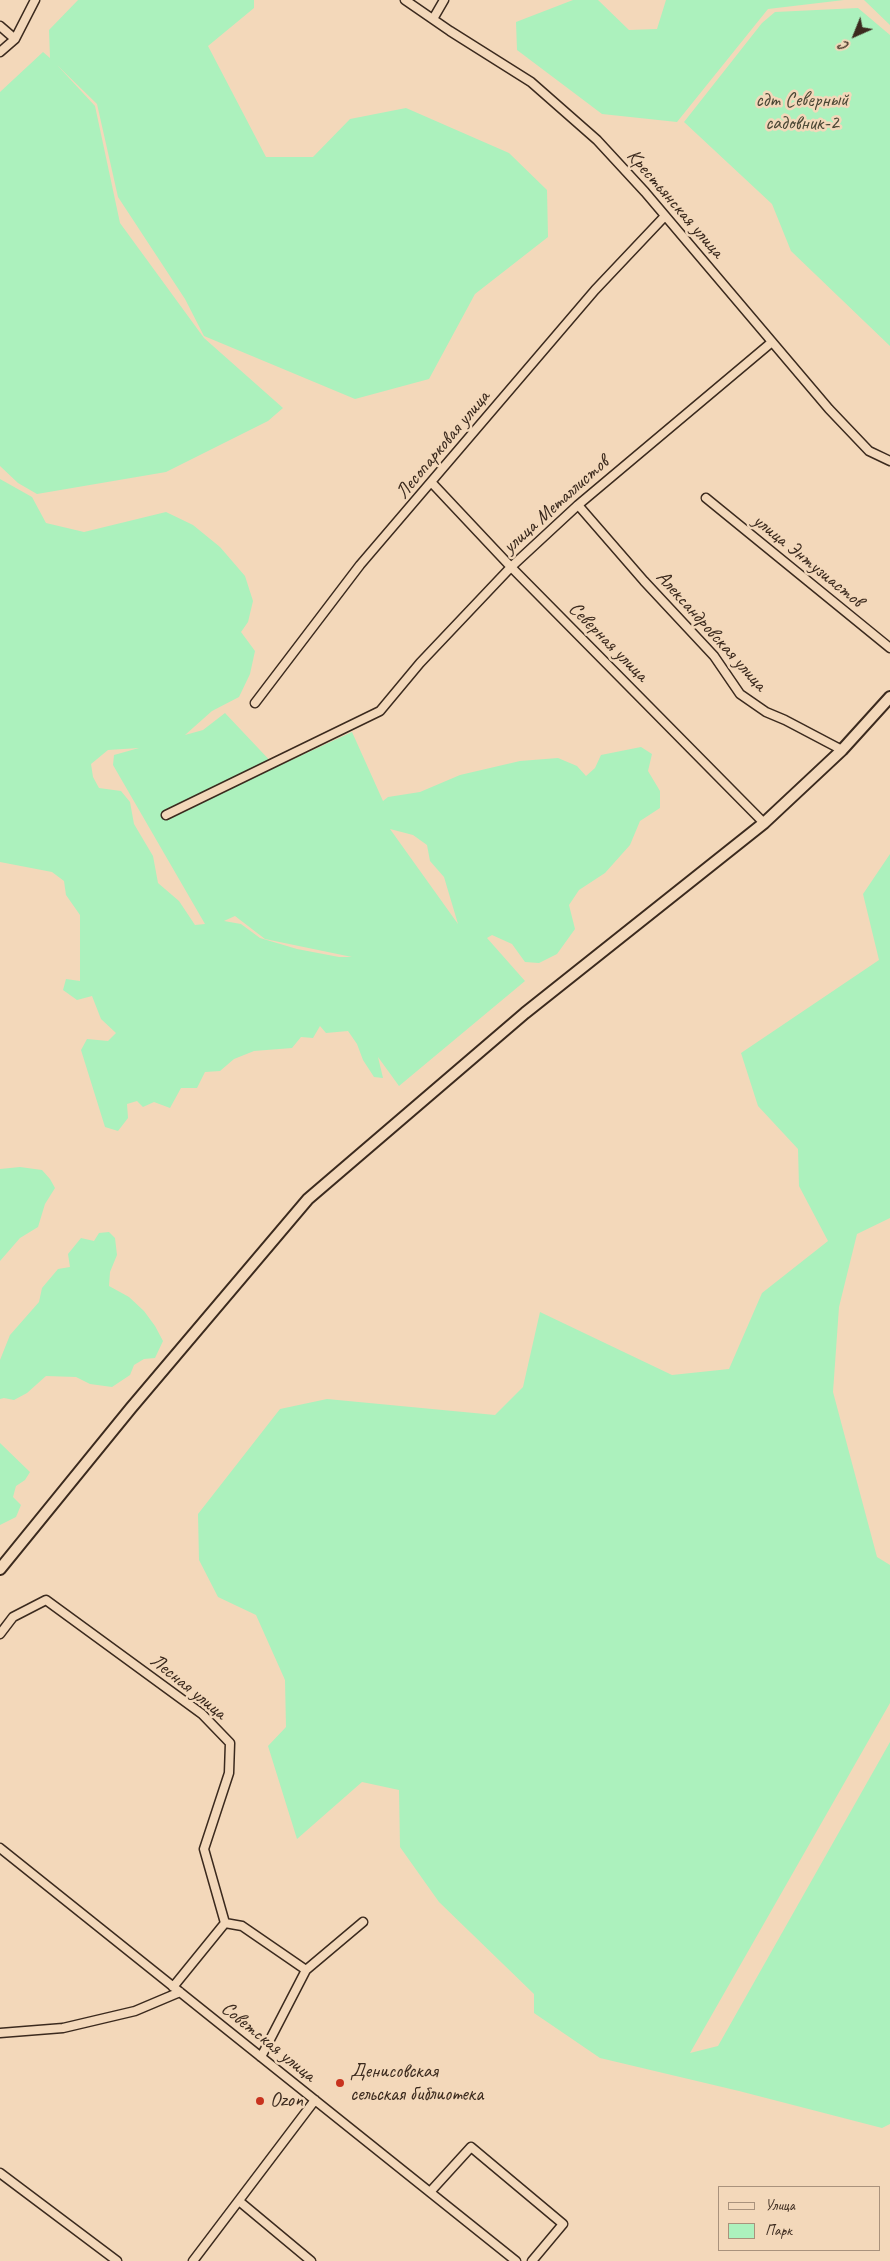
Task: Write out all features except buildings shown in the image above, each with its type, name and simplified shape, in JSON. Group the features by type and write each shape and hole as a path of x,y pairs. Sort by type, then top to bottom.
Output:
{"main road":[{"path":"0,1569 131,1408 308,1199 525,1013 764,823 842,750 890,697"}],"street":[{"path":"0,52 15,39 35,0"},
{"name":"Крестьянская улица","path":"405,0 531,82 566,110 597,140 665,216 830,409 869,451 890,461"},
{"path":"433,19 444,0"},
{"path":"0,26 15,39"},
{"name":"Лесопарковая улица","path":"255,703 360,565 595,290 665,216"},
{"name":"улица Металлистов","path":"166,815 380,711 420,663 510,567 578,505 772,342"},
{"name":"Северная улица","path":"432,483 510,567 764,823"},
{"name":"улица Энтузиастов","path":"706,498 890,648"},
{"name":"Александровская улица","path":"578,505 644,581 714,656 740,694 766,712 842,750"},
{"name":"Лесная улица","path":"0,1634 13,1617 46,1600 202,1714 230,1743 229,1773 204,1849 225,1923"},
{"name":"Советская улица","path":"0,1848 516,2261"},
{"path":"261,2057 306,1970 363,1922"},
{"path":"173,1987 225,1923 242,1926 306,1970"},
{"path":"0,2033 63,2028 135,2012 180,1992"},
{"path":"193,2261 315,2100"},
{"path":"430,2192 471,2147 562,2224 532,2261"},
{"path":"0,2173 117,2261"},
{"path":"239,2201 311,2261"}],"green space":[{"path":"78,0 254,0 254,8 208,46 266,157 313,157 350,119 406,108 509,153 547,190 548,237 475,294 429,379 355,399 204,336 185,299 118,197 97,104 57,65 95,106 120,223 204,338 283,408 268,421 166,472 37,494 18,483 0,466 0,92 43,52 50,58 49,30"},
{"path":"573,0 598,0 629,30 657,29 666,0 844,0 768,9 677,122 602,114 517,50 516,22"},
{"path":"864,0 890,0 890,25"},
{"name":"сдт Северный садовник-2","path":"858,8 890,35 890,346 791,251 772,204 684,122 762,23 775,12"},
{"path":"0,479 32,497 46,523 84,532 166,512 193,525 220,547 245,576 253,601 248,622 241,632 255,651 250,674 239,697 212,711 185,735 203,730 225,713 276,767 352,732 383,801 388,797 420,792 460,775 520,761 558,758 577,766 586,776 595,768 601,755 641,747 652,754 648,771 660,791 660,808 640,821 630,845 605,873 579,890 569,905 575,929 557,954 539,963 525,962 512,944 492,935 487,938 525,981 399,1086 378,1057 383,1078 374,1077 348,1031 326,1033 320,1026 313,1038 301,1037 292,1048 254,1051 234,1059 220,1071 205,1072 197,1088 181,1088 170,1108 154,1102 143,1107 137,1101 127,1104 128,1118 118,1131 105,1127 81,1050 87,1039 108,1041 116,1033 101,1019 92,996 77,1000 63,990 66,979 80,981 80,915 66,895 64,881 52,872 0,862","holes":["139,748 114,755 113,765 205,924 195,925 179,901 158,883 153,856 134,824 130,802 121,791 99,788 93,777 91,764 108,750","390,829 413,835 427,845 430,861 444,877 458,924","235,916 265,939 352,957 339,957 297,949 260,938 241,924 224,921"]},
{"path":"890,854 890,1218 857,1234 839,1307 833,1392 877,1557 890,1565 890,1703 690,2053 718,2046 890,1742 890,2124 882,2128 600,2058 534,2013 534,1994 439,1902 400,1847 399,1790 362,1782 297,1839 268,1746 286,1727 285,1680 256,1615 218,1597 199,1560 198,1514 280,1409 327,1399 495,1415 523,1387 540,1312 672,1375 729,1369 762,1293 828,1241 799,1186 798,1149 758,1106 741,1053 879,960 863,894"},
{"path":"20,1167 42,1170 55,1188 45,1204 38,1227 20,1238 0,1261 0,1169"},
{"path":"109,1232 115,1238 117,1255 110,1272 109,1286 129,1297 144,1311 155,1326 163,1341 155,1358 144,1359 134,1365 130,1375 112,1387 90,1384 76,1377 46,1376 27,1393 14,1400 0,1399 0,1360 10,1335 39,1302 42,1288 58,1269 70,1267 68,1254 81,1238 94,1241 99,1233"},
{"path":"0,1443 30,1472 25,1480 16,1486 13,1497 21,1505 16,1517 0,1525"}],"place":[{"name":"Денисовская сельская библиотека","path":"340,2083"},
{"name":"Ozon","path":"260,2101"}]}
